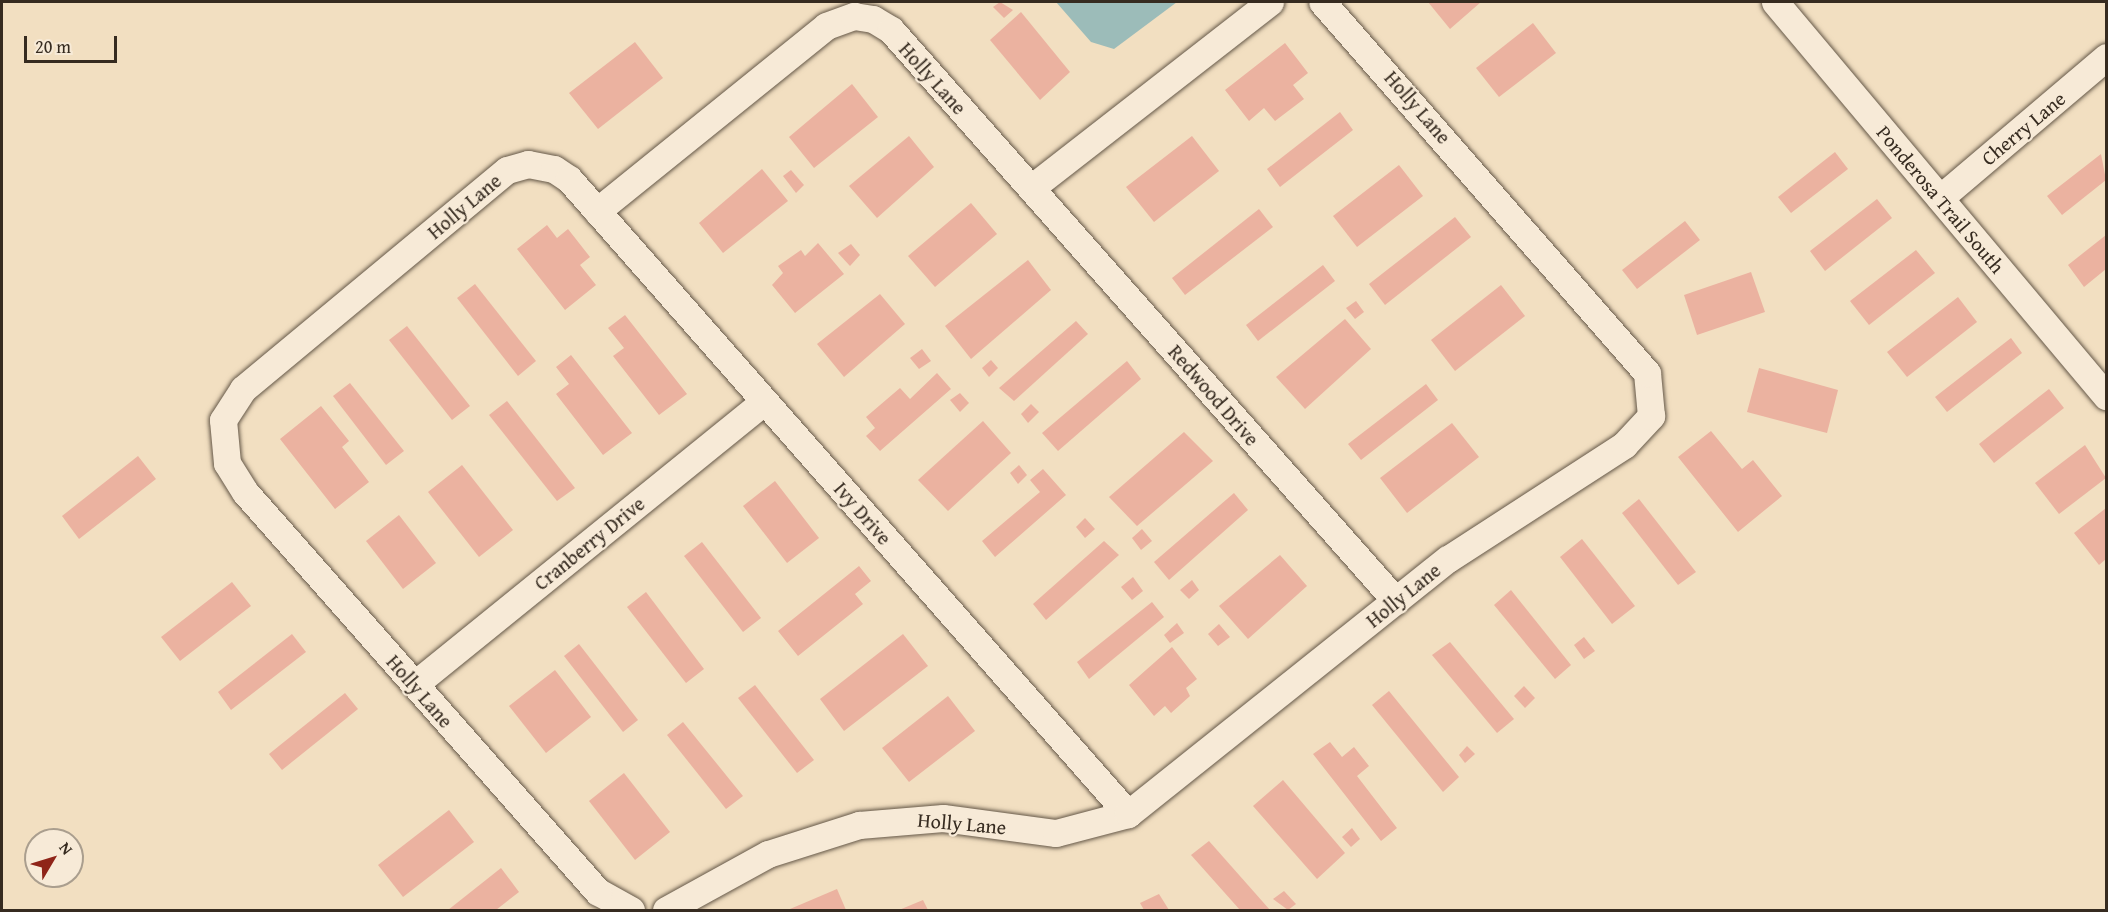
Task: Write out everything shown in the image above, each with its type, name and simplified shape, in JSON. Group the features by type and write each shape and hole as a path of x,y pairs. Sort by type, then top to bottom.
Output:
{"street":[{"path":"1031,188 1270,2"},
{"name":"Holly Lane","path":"666,910 768,854 859,825 943,818 1056,833 1128,814 1448,559 1624,445 1652,416 1647,374 1327,2"},
{"name":"Ponderosa Trail South","path":"1775,2 2106,396"},
{"name":"Holly Lane","path":"631,910 598,892 245,492 227,463 223,420 243,389 507,171 528,164 554,169 597,211 826,26 854,16 891,30 1031,188"},
{"name":"Cherry Lane","path":"1940,198 2106,57"},
{"name":"Redwood Drive","path":"1031,188 1396,601"},
{"name":"Ivy Drive","path":"597,211 1128,814"},
{"name":"Cranberry Drive","path":"415,684 764,401"}],"water":[{"path":"1056,2 1177,2 1114,49 1091,42"}],"building":[{"path":"1000,2 1013,10 1004,18 993,7"},
{"path":"1428,2 1481,2 1450,29"},
{"path":"1021,12 1070,72 1040,100 990,40"},
{"path":"1533,23 1556,53 1499,97 1476,68"},
{"path":"635,42 663,78 598,129 569,93"},
{"path":"1285,43 1308,73 1293,85 1304,99 1275,121 1264,108 1249,121 1225,90"},
{"path":"852,84 878,117 814,168 789,137"},
{"path":"1340,112 1353,130 1280,187 1267,169"},
{"path":"909,136 934,167 877,218 849,186"},
{"path":"1192,136 1219,171 1154,222 1126,187"},
{"path":"1835,152 1848,169 1791,213 1778,197"},
{"path":"2101,154 2106,180 2062,215 2047,196"},
{"path":"1399,165 1423,196 1357,247 1333,216"},
{"path":"762,169 788,201 723,253 699,223"},
{"path":"791,170 804,185 796,193 783,176"},
{"path":"1877,199 1892,218 1825,271 1810,251"},
{"path":"971,203 997,234 935,287 908,256"},
{"path":"1259,209 1273,227 1185,295 1172,278"},
{"path":"1455,217 1471,237 1385,305 1369,284"},
{"path":"1685,221 1700,240 1637,289 1622,270"},
{"path":"547,225 557,238 568,229 590,257 580,265 596,285 565,310 517,249"},
{"path":"2106,235 2106,269 2084,287 2068,265"},
{"path":"818,243 844,274 795,313 772,285 783,273 778,266 801,250 805,256"},
{"path":"851,244 860,255 850,266 838,253"},
{"path":"1916,250 1935,273 1869,325 1850,301"},
{"path":"1028,260 1051,290 971,359 945,326"},
{"path":"1323,265 1335,281 1258,341 1246,325"},
{"path":"1751,272 1765,312 1697,335 1684,295"},
{"path":"475,284 536,361 518,376 457,298"},
{"path":"1501,285 1525,316 1455,371 1431,340"},
{"path":"880,294 905,324 844,377 817,344"},
{"path":"1958,297 1977,322 1907,377 1887,352"},
{"path":"1356,301 1364,312 1355,319 1346,308"},
{"path":"625,315 687,394 659,415 613,356 624,348 608,328"},
{"path":"1345,319 1371,349 1305,409 1276,377"},
{"path":"1076,321 1088,334 1014,401 999,388"},
{"path":"407,326 470,406 452,420 389,340"},
{"path":"2011,338 2022,353 1947,412 1935,397"},
{"path":"922,349 931,361 919,369 910,358"},
{"path":"571,355 632,433 603,455 556,394 569,384 556,367"},
{"path":"991,360 998,368 989,377 982,368"},
{"path":"1127,361 1141,379 1058,451 1042,433"},
{"path":"1759,368 1838,390 1827,433 1747,412"},
{"path":"937,373 951,389 880,451 866,436 875,428 866,417 900,388 910,399"},
{"path":"350,383 404,451 386,465 333,396"},
{"path":"1426,384 1438,400 1361,460 1348,444"},
{"path":"2049,389 2064,408 1994,463 1979,444"},
{"path":"960,393 969,403 960,412 950,400"},
{"path":"507,401 575,488 557,501 489,415"},
{"path":"1031,404 1039,412 1028,423 1021,414"},
{"path":"321,406 349,441 342,447 369,482 335,509 280,439"},
{"path":"983,421 1011,453 948,511 918,480"},
{"path":"1452,423 1479,457 1407,513 1380,478"},
{"path":"1711,431 1742,469 1753,460 1782,496 1738,532 1678,457"},
{"path":"1184,432 1213,461 1137,526 1109,497"},
{"path":"2085,445 2106,478 2059,514 2035,483"},
{"path":"138,456 156,479 79,539 62,516"},
{"path":"462,465 513,530 479,557 428,492"},
{"path":"1019,465 1027,475 1018,484 1010,473"},
{"path":"1043,469 1066,495 995,557 982,541 1040,492 1030,480"},
{"path":"775,481 819,538 787,563 743,506"},
{"path":"1234,493 1248,510 1169,580 1154,562"},
{"path":"1639,499 1696,572 1678,585 1622,513"},
{"path":"2106,508 2106,559 2099,565 2074,533"},
{"path":"399,515 436,563 403,589 366,541"},
{"path":"1085,518 1095,529 1085,538 1076,527"},
{"path":"1142,529 1152,541 1141,550 1132,538"},
{"path":"1582,539 1635,606 1612,624 1560,557"},
{"path":"1104,541 1119,555 1046,620 1033,604"},
{"path":"702,542 761,618 743,632 684,556"},
{"path":"1280,555 1307,586 1248,639 1219,606"},
{"path":"859,566 871,581 855,594 863,604 798,656 778,631"},
{"path":"1133,577 1143,591 1132,600 1121,587"},
{"path":"1192,580 1199,590 1189,599 1180,590"},
{"path":"232,582 251,606 180,661 161,637"},
{"path":"1511,590 1571,665 1555,679 1494,605"},
{"path":"646,592 704,669 686,683 627,607"},
{"path":"1152,602 1164,617 1089,679 1077,662"},
{"path":"1177,623 1184,633 1170,643 1164,635"},
{"path":"1219,624 1230,637 1218,646 1208,634"},
{"path":"292,634 306,652 231,710 218,692"},
{"path":"903,634 928,666 844,731 820,699"},
{"path":"1584,637 1595,651 1584,659 1574,645"},
{"path":"1450,642 1514,719 1497,733 1432,655"},
{"path":"579,644 638,720 623,732 564,656"},
{"path":"1172,647 1197,679 1186,688 1190,696 1171,713 1165,706 1154,716 1129,685"},
{"path":"555,670 591,717 546,753 509,706"},
{"path":"755,685 814,760 797,773 738,698"},
{"path":"1524,686 1535,698 1525,708 1514,696"},
{"path":"1389,691 1459,777 1443,792 1372,705"},
{"path":"345,693 358,709 282,770 269,754"},
{"path":"948,696 975,731 909,782 882,748"},
{"path":"683,722 743,796 726,809 667,735"},
{"path":"1330,742 1342,757 1354,747 1369,766 1357,776 1397,828 1381,841 1313,754"},
{"path":"1467,746 1475,754 1465,763 1459,755"},
{"path":"624,773 670,832 635,860 589,801"},
{"path":"1283,780 1345,853 1317,879 1253,806"},
{"path":"449,810 474,842 403,897 378,865"},
{"path":"1352,828 1360,839 1351,847 1342,837"},
{"path":"1209,841 1270,910 1240,910 1191,855"},
{"path":"501,868 519,892 496,910 448,910"},
{"path":"837,889 846,910 790,910 790,909"},
{"path":"1284,891 1296,904 1288,910 1273,899"},
{"path":"1159,894 1169,910 1144,910 1140,903"},
{"path":"923,900 928,910 899,910"}]}
